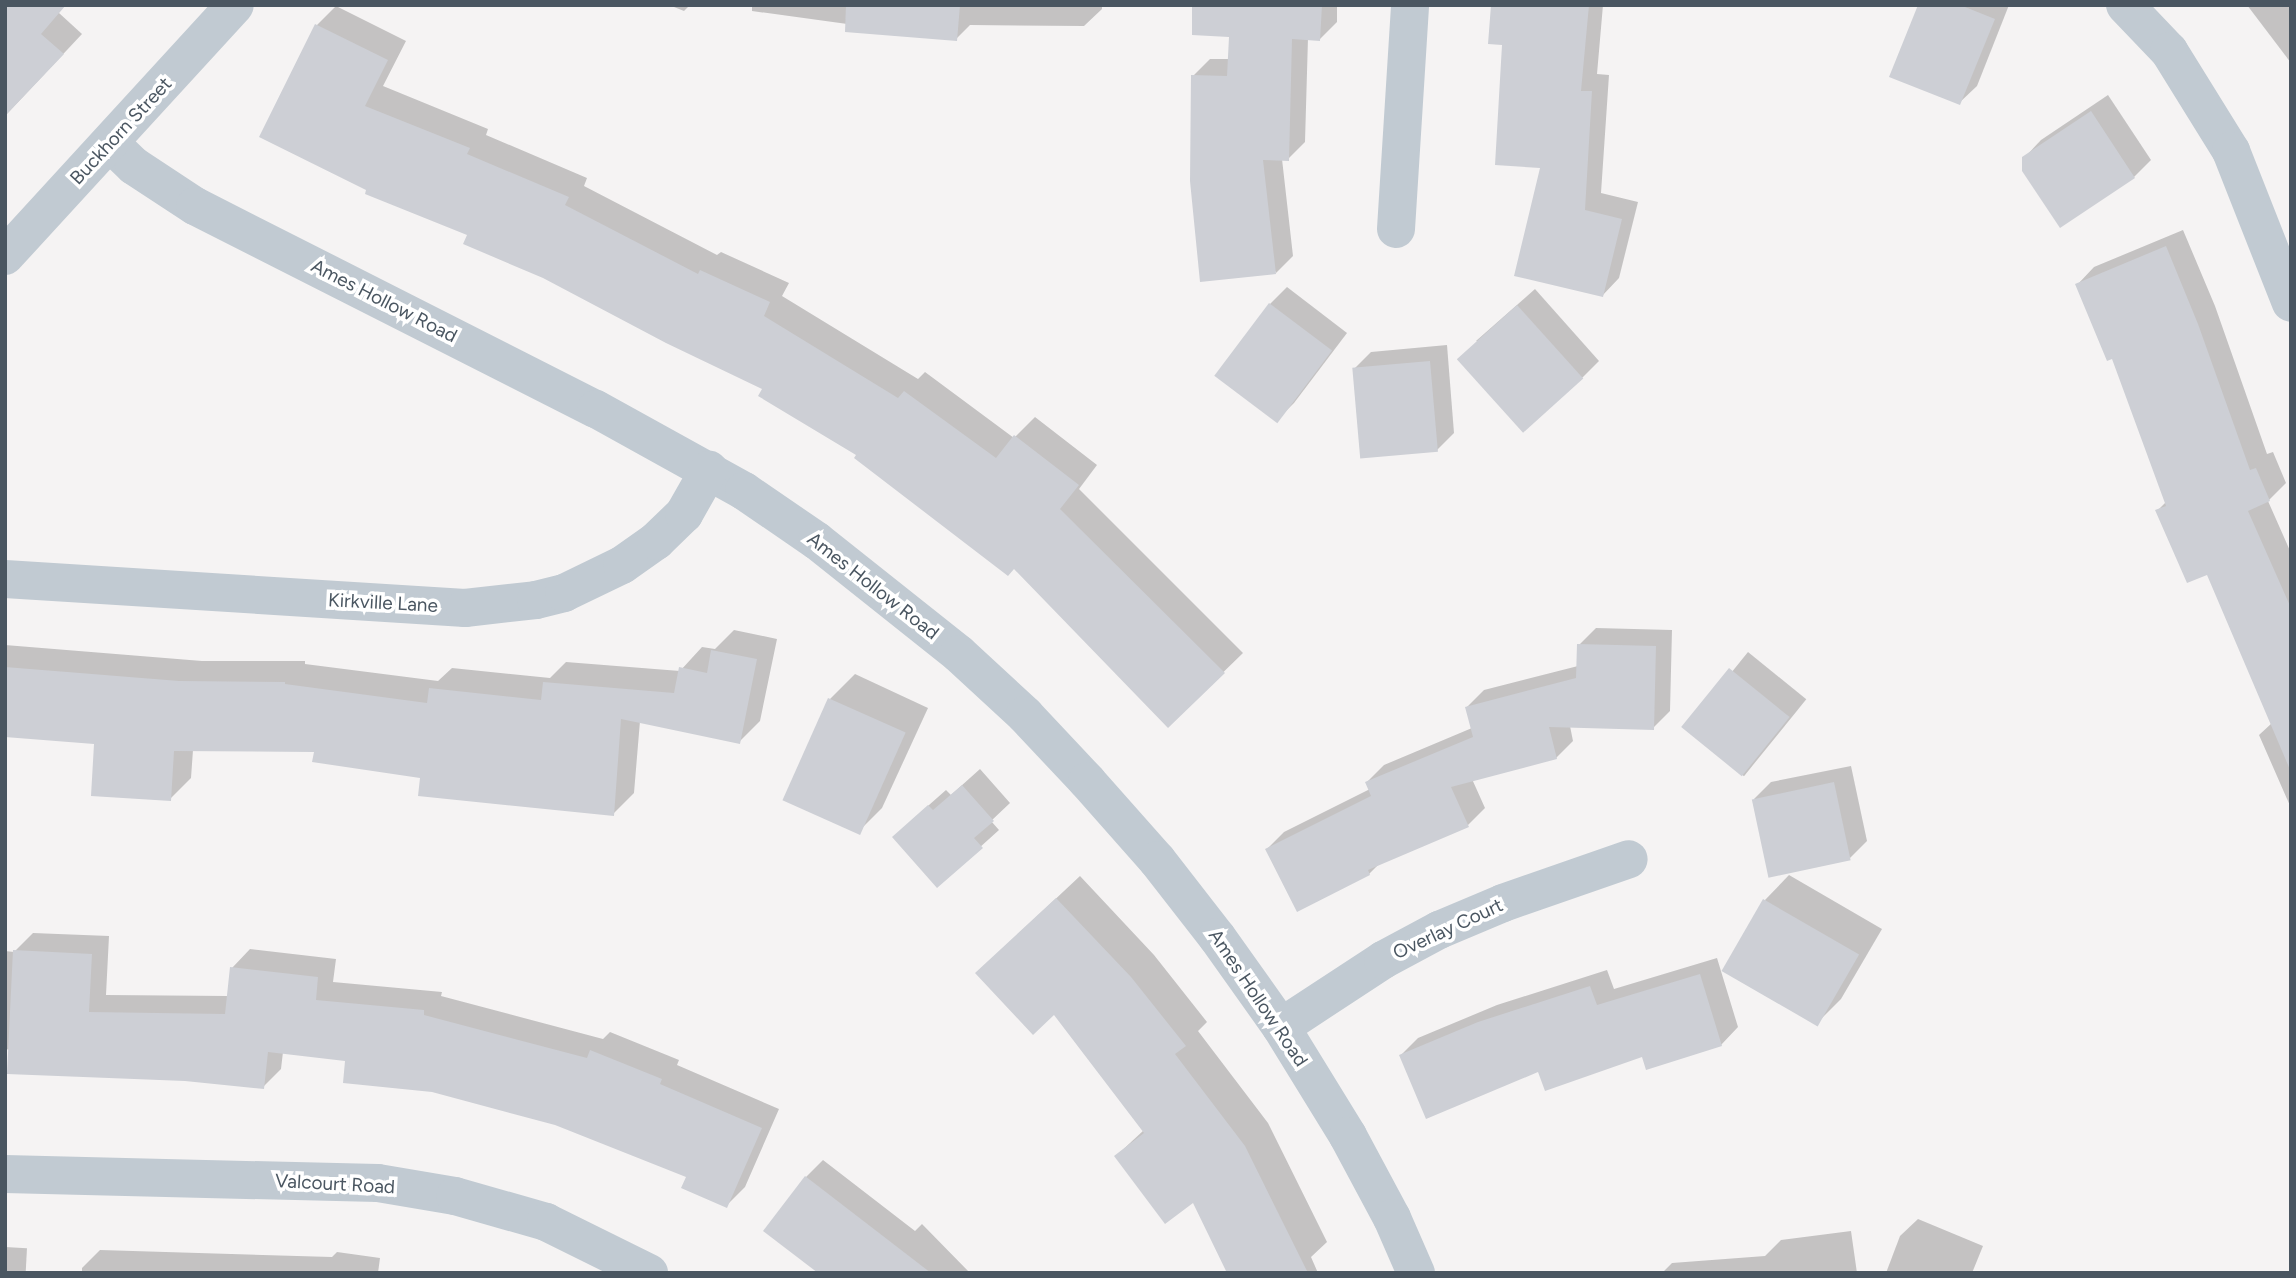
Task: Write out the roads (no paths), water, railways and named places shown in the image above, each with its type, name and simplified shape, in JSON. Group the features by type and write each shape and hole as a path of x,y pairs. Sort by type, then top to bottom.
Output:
{"street":[{"name":"Buckhorn Street","path":"5,256 235,5"},
{"path":"1396,229 1410,5"},
{"path":"2125,5 2169,51 2231,151 2291,303"},
{"name":"Ames Hollow Road","path":"110,143 134,166 195,206 584,402 709,470 817,541 886,594 1025,716 1157,860 1217,937 1280,1027 1348,1136 1392,1218 1416,1273"},
{"name":"Kirkville Lane","path":"5,579 465,608 536,600 564,593 622,565 656,541 684,514 709,470"},
{"name":"Overlay Court","path":"1280,1027 1383,960 1438,930 1503,903 1629,859"},
{"name":"Valcourt Road","path":"5,1174 391,1185 455,1196 547,1222 649,1273"}]}
